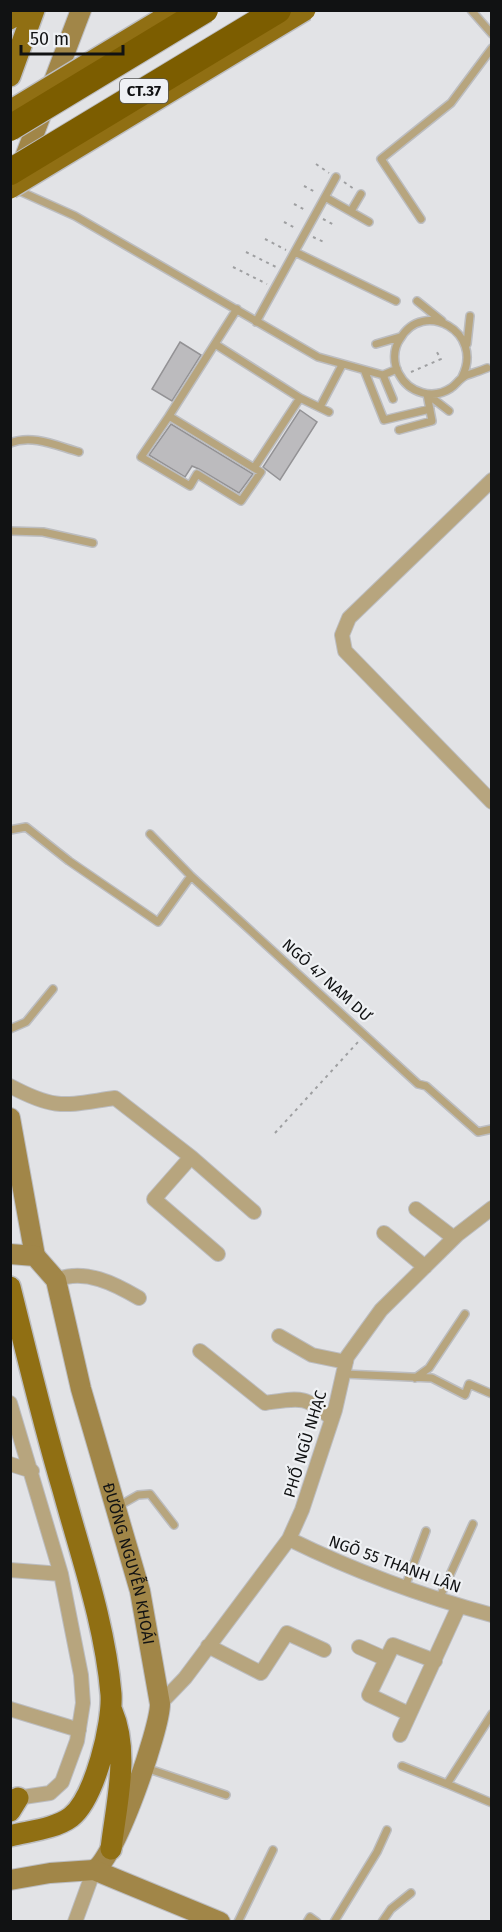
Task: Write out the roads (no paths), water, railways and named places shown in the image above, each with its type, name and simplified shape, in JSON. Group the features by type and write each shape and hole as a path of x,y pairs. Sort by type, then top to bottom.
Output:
{"highway":[{"name":"CT.37","path":"10,128 205,10"},
{"name":"CT.37","path":"11,186 278,10"}],"main road":[{"path":"10,19 15,10"},
{"path":"10,76 34,10"},
{"path":"10,111 177,10"},
{"path":"11,186 305,10"},
{"path":"10,1287 102,1636 111,1708 121,1737 120,1776 111,1850"},
{"path":"10,1836 59,1823 81,1806 96,1769 108,1729 111,1708"}],"street":[{"path":"11,186 81,10"},
{"path":"492,480 350,618 342,635 345,651 492,802"},
{"path":"10,1086 45,1103 60,1106 115,1098 191,1157 254,1212"},
{"path":"10,1118 35,1256 57,1280 66,1276 112,1282 139,1298"},
{"path":"191,1157 154,1199 218,1254"},
{"name":"PHỐ NGŨ NHẠC","path":"160,1704 185,1677 289,1539 302,1510 332,1419 347,1357 381,1310 454,1238 492,1208"},
{"path":"416,1209 454,1238"},
{"path":"384,1233 425,1267"},
{"path":"10,1254 35,1256"},
{"name":"ĐƯỜNG NGUYỄN KHOÁI","path":"57,1280 81,1389 140,1591 160,1704 158,1721 144,1767 111,1850 103,1864 94,1870"},
{"path":"279,1336 312,1355 345,1368"},
{"path":"200,1351 265,1403 290,1400 312,1401 332,1419"},
{"path":"10,1402 61,1574 81,1675 83,1703 79,1730 62,1782 57,1788 39,1796 13,1803"},
{"path":"10,1464 32,1471"},
{"name":"NGÕ 55 THANH LÂN","path":"289,1539 342,1565 459,1606 492,1614"},
{"path":"10,1570 61,1574"},
{"path":"399,1735 459,1606"},
{"path":"208,1646 261,1673 287,1633 324,1650"},
{"path":"410,1714 369,1695 393,1645 435,1661"},
{"path":"359,1647 386,1659"},
{"path":"10,1709 79,1730"},
{"path":"10,1880 50,1873 94,1870 220,1922"},
{"path":"75,1922 94,1870"}],"lane":[{"path":"471,10 492,34"},
{"path":"421,219 381,159 451,103 492,48"},
{"path":"256,322 336,177"},
{"path":"11,186 75,216 318,357 365,372 383,375 398,373"},
{"path":"351,212 361,194"},
{"path":"325,197 369,222"},
{"path":"294,253 396,301"},
{"path":"417,301 458,332 466,346"},
{"path":"169,416 261,472 241,501 197,474 190,486 141,457 237,309"},
{"path":"462,377 468,362 466,346 470,316"},
{"path":"375,344 400,338 420,323 444,323"},
{"path":"400,338 395,353 398,373 412,388 427,394 448,411"},
{"path":"215,344 300,398 329,412"},
{"path":"320,407 342,365"},
{"path":"427,394 443,392 462,377 487,368"},
{"path":"365,372 384,420 430,409"},
{"path":"383,375 393,399"},
{"path":"399,430 432,422 427,394"},
{"path":"254,468 300,398"},
{"path":"10,443 18,440 38,440 79,452"},
{"path":"10,531 43,532 93,543"},
{"path":"10,830 26,827 69,861 158,922 191,876"},
{"name":"NGÕ 47 NAM DƯ","path":"150,834 191,876 366,1033 417,1084 426,1086 478,1132 492,1129"},
{"path":"10,1029 26,1022 53,989"},
{"path":"413,1379 429,1368 465,1314"},
{"path":"345,1368 413,1379 432,1378 465,1395 469,1384 492,1394"},
{"path":"116,1507 138,1496 150,1494 174,1525"},
{"path":"439,1599 473,1524"},
{"path":"405,1587 426,1531"},
{"path":"447,1784 492,1714"},
{"path":"402,1766 492,1803"},
{"path":"144,1767 226,1795"},
{"path":"334,1922 377,1852 387,1830"},
{"path":"238,1922 273,1850"},
{"path":"382,1922 391,1909 411,1893"},
{"path":"307,1922 310,1917 317,1922"}]}
